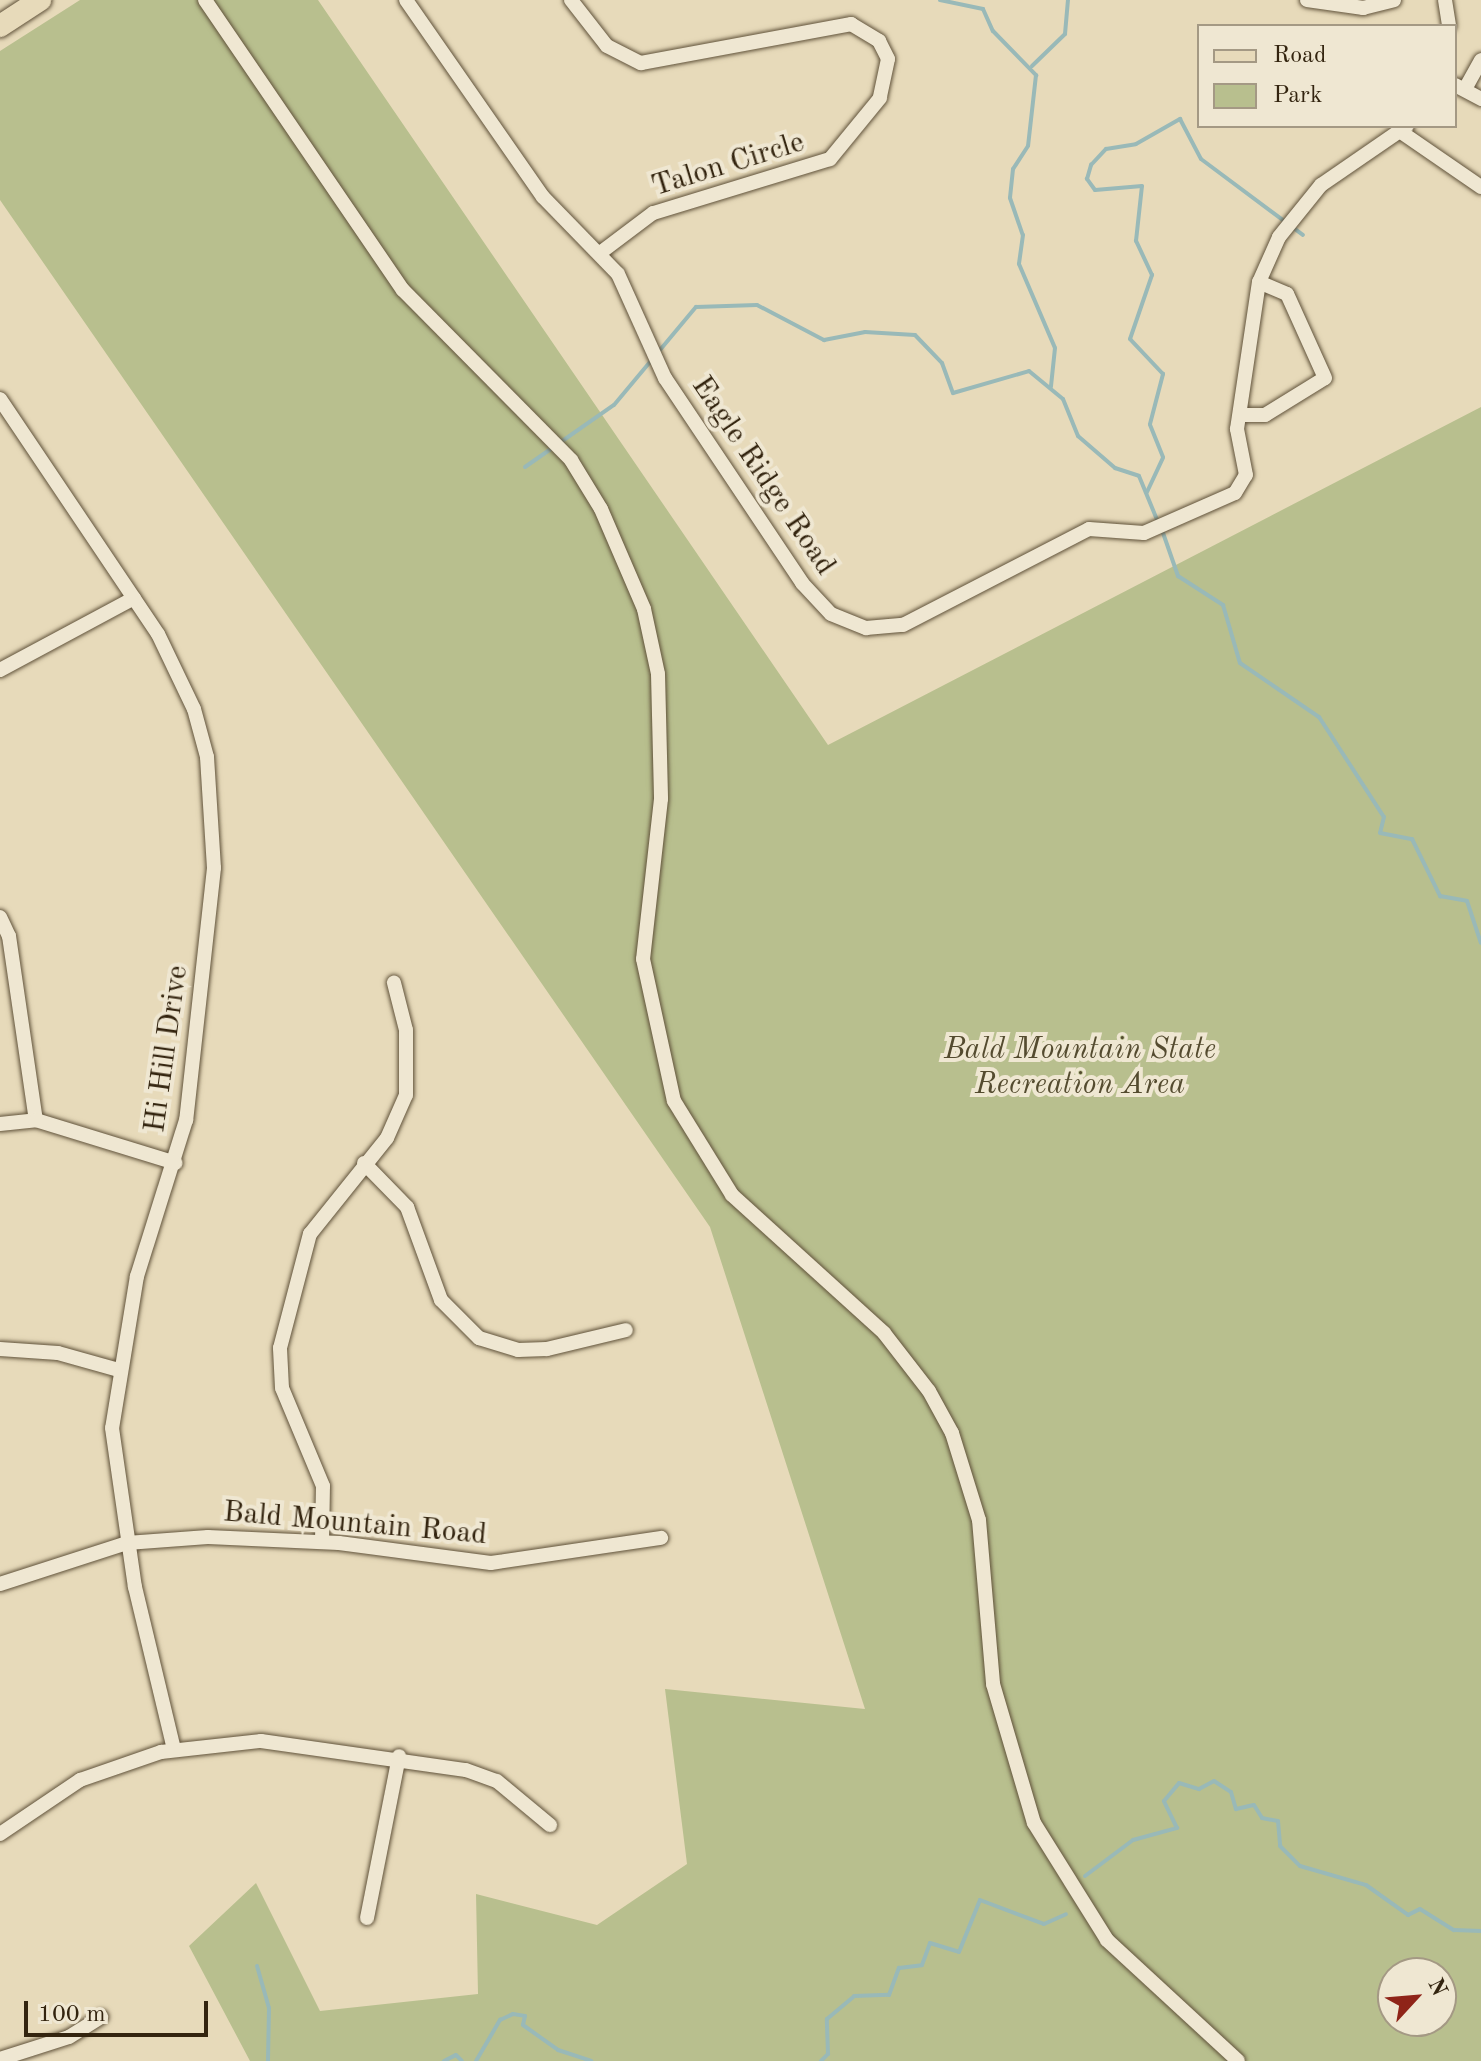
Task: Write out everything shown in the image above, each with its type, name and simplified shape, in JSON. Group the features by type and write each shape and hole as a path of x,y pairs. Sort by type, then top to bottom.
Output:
{"main road":[{"path":"0,26 40,0"}],"street":[{"path":"205,0 403,290 571,460 601,509 644,609 658,674 662,785 643,959 674,1101 732,1195 884,1333 929,1391 952,1433 979,1520 993,1684 1034,1823 1107,1940 1238,2061"},
{"name":"Eagle Ridge Road","path":"406,0 543,197 600,253 627,290 698,433 815,600 850,624 903,625 1089,529 1144,533 1235,493 1246,475 1240,415 1259,282 1279,237 1321,185 1404,129"},
{"name":"Talon Circle","path":"571,0 607,46 641,63 851,24 879,41 888,59 880,98 830,159 653,213 600,253"},
{"path":"1307,0 1363,8 1394,0"},
{"path":"1445,0 1449,24"},
{"path":"1481,60 1460,87 1481,99"},
{"path":"1404,129 1481,187"},
{"path":"1240,415 1265,415 1325,378 1287,294 1259,282"},
{"name":"Hi Hill Drive","path":"0,399 134,598 194,709 214,815 196,1047 176,1163 137,1276 119,1370 113,1439 127,1543 174,1749"},
{"path":"0,670 134,598"},
{"path":"0,917 9,936 36,1120"},
{"path":"322,1542 323,1486 285,1399 280,1348 310,1234 387,1138 406,1095 406,1030 394,983"},
{"path":"0,1124 36,1120 176,1163"},
{"path":"364,1163 407,1207 441,1300 479,1338 518,1350 547,1349 626,1330"},
{"path":"0,1349 58,1353 119,1370"},
{"name":"Bald Mountain Road","path":"0,1584 127,1543 322,1542 491,1563 661,1538"},
{"path":"0,1834 80,1780 174,1749 261,1741 399,1756 497,1781 550,1825"},
{"path":"367,1918 399,1756"},
{"path":"0,2059 69,2037 101,2017"}],"green space":[{"name":"Bald Mountain State Recreation Area","path":"80,0 318,0 828,745 1481,407 1481,2061 250,2061 189,1946 256,1883 320,2011 478,1994 476,1894 597,1925 687,1864 665,1689 865,1709 710,1227 0,200 0,51"}],"waterway":[{"path":"940,0 983,9 993,31 1036,75 1028,146 1013,169 1010,198 1023,235 1019,264 1055,348 1051,387"},
{"path":"1032,66 1065,34 1068,0"},
{"path":"1147,492 1163,457 1150,424 1163,374 1130,339 1152,275 1136,241 1142,186 1095,190 1087,179 1091,165 1106,149 1136,144 1180,119 1201,159 1303,235"},
{"path":"525,467 614,405 696,307 757,305 824,340 865,332 915,335 942,363 953,393 1029,371 1063,399 1078,436 1115,468 1139,476 1158,522"},
{"path":"1162,530 1178,576 1223,605 1240,663 1319,717 1384,817 1380,833 1412,839 1440,896 1467,901 1481,943"},
{"path":"1085,1876 1133,1840 1177,1828 1164,1801 1179,1783 1199,1789 1214,1781 1231,1792 1236,1809 1254,1805 1262,1818 1278,1821 1280,1846 1300,1866 1366,1885 1408,1915 1420,1909 1454,1930 1481,1931"},
{"path":"821,2061 828,2054 827,2019 854,1996 889,1995 899,1968 922,1965 930,1943 959,1952 980,1900 1044,1924 1066,1914"},
{"path":"257,1966 269,2008 268,2061"},
{"path":"476,2061 500,2020 513,2014 525,2016 523,2025 558,2050 591,2061"},
{"path":"444,2061 456,2055 462,2061"}]}
